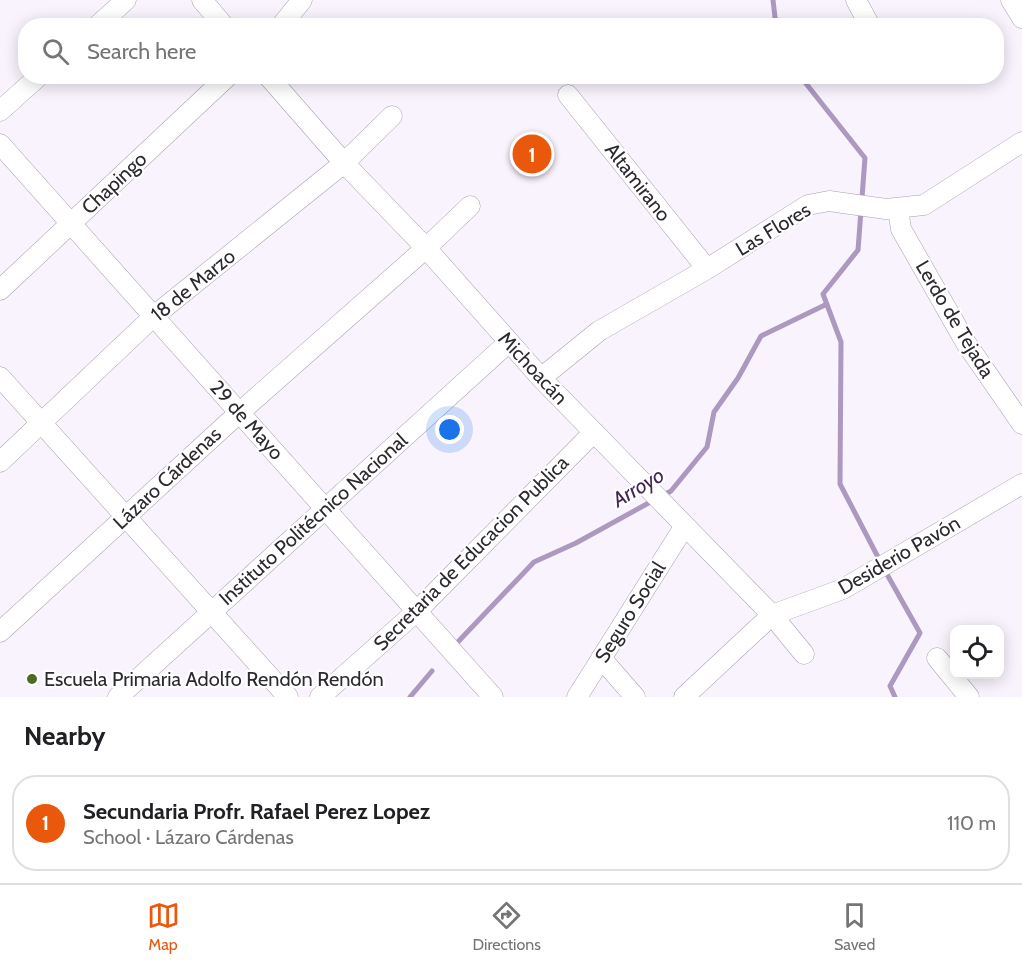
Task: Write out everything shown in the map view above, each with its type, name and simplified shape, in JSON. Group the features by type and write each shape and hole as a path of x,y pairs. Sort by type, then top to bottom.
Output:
{"street":[{"path":"106,18 126,0"},
{"path":"202,0 217,18"},
{"path":"288,18 302,0"},
{"path":"856,0 866,18"},
{"path":"1011,0 1022,18"},
{"path":"0,111 30,84"},
{"name":"Chapingo","path":"0,290 219,84"},
{"name":"Michoacán","path":"275,84 344,163 426,248 541,378 772,615 804,654"},
{"name":"Altamirano","path":"568,95 707,269"},
{"name":"18 de Marzo","path":"0,462 154,316 344,163 392,116"},
{"name":"Las Flores","path":"541,378 599,331 707,269 808,205 829,201 892,209 924,205 1022,142"},
{"name":"29 de Mayo","path":"0,144 493,697"},
{"name":"Lázaro Cárdenas","path":"0,632 240,412 426,248 470,206"},
{"name":"Lerdo de Tejada","path":"892,209 966,343 1022,424"},
{"name":"Instituto Politécnico Nacional","path":"118,697 509,342"},
{"path":"0,377 288,697"},
{"name":"Secretaria de Educacion Publica","path":"320,697 419,614 594,432"},
{"name":"Desiderio Pavón","path":"772,615 843,589 1022,484"},
{"name":"Seguro Social","path":"577,697 684,527"},
{"path":"684,697 772,615"},
{"path":"937,657 969,697"},
{"path":"601,658 635,697"}],"waterway":[{"name":"Arroyo","path":"773,0 775,18"},
{"name":"Arroyo","path":"806,84 865,158 858,250 823,294 841,342 840,484 880,561"},
{"name":"Arroyo","path":"662,496 671,491 707,447 714,412 738,378 761,336 827,304"},
{"name":"Arroyo","path":"454,646 534,562 576,543 654,500"},
{"name":"Arroyo","path":"884,569 920,633 890,686 895,697"},
{"name":"Arroyo","path":"410,697 432,671"}],"place":[{"name":"Secundaria Profr. Rafael Perez Lopez","path":"532,154"},
{"name":"Escuela Primaria Adolfo Rendón Rendón","path":"32,679"}]}
